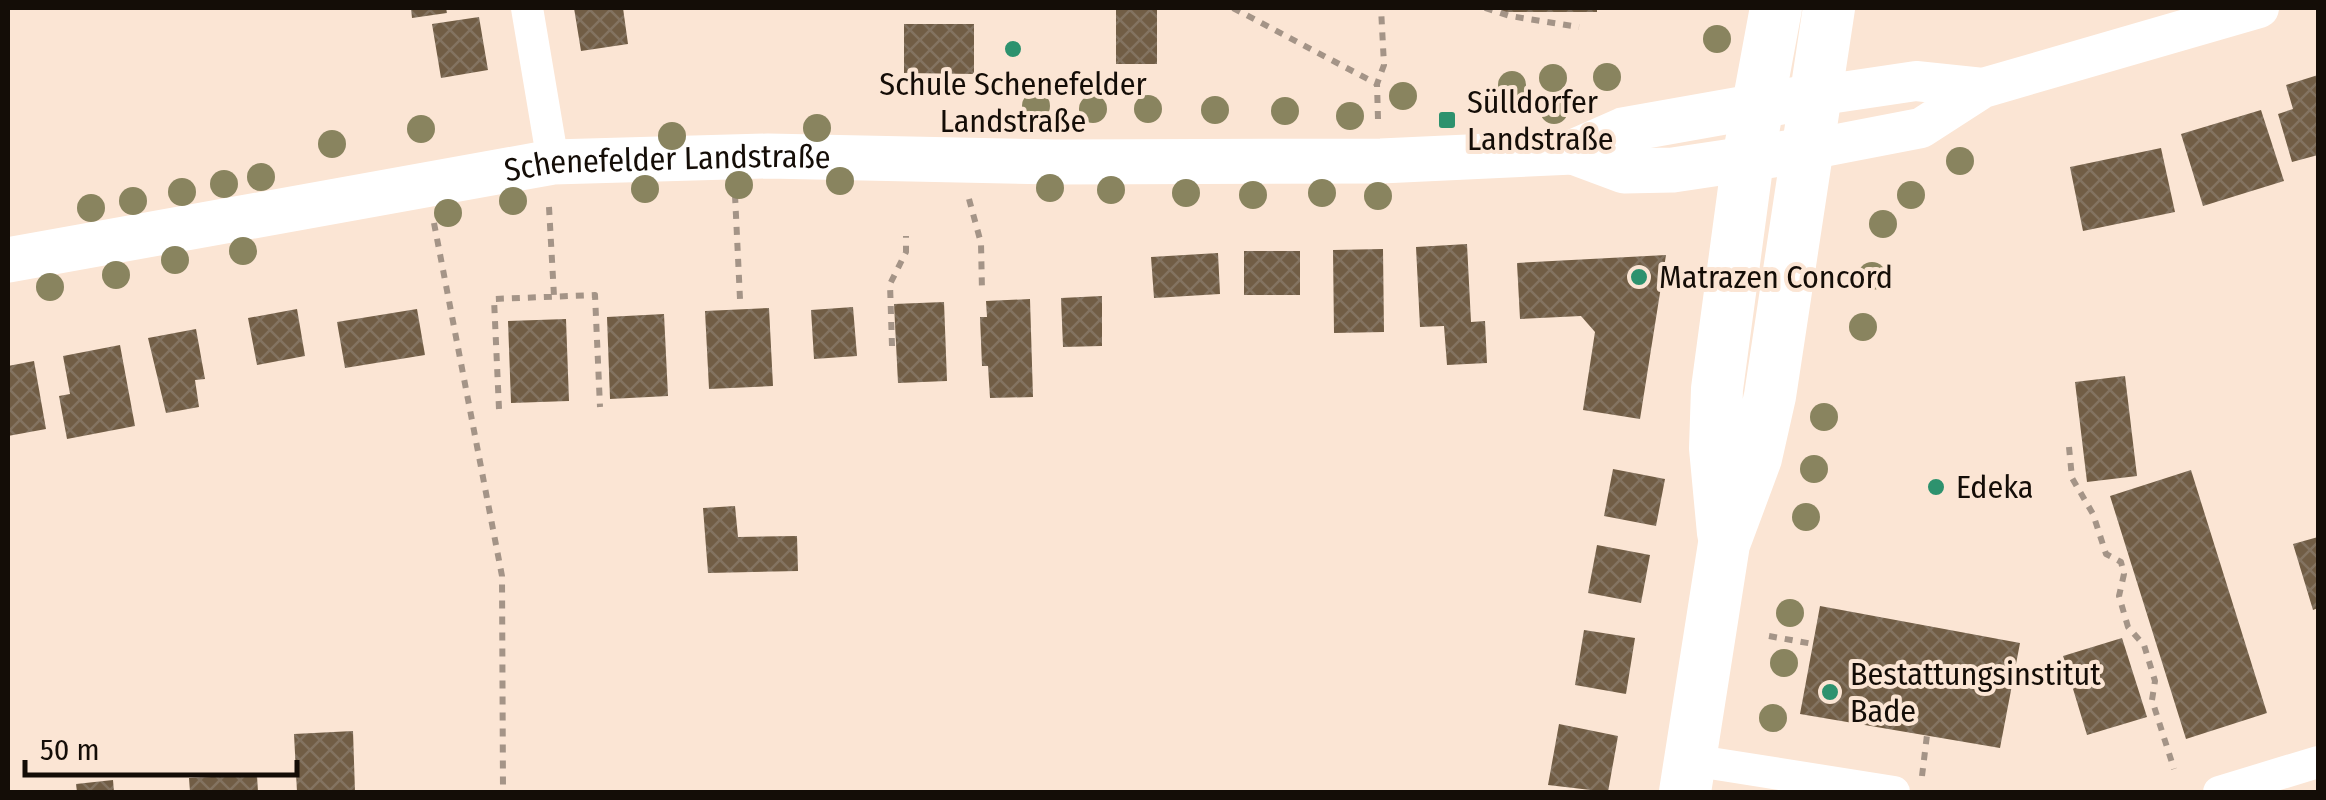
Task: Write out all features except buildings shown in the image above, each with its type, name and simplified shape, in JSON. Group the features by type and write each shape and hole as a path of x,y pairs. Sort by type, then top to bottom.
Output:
{"main road":[{"path":"1724,544 1715,448 1717,390 1756,108 1776,8"},
{"path":"1688,776 1724,544 1756,458 1770,396 1829,8"},
{"name":"Schenefelder Landstraße","path":"8,260 553,162 768,156 1055,162 1362,162 1574,152 1623,130 1815,96"},
{"name":"Schenefelder Landstraße","path":"1574,152 1624,171 1673,170 1807,150"}],"street":[{"path":"527,8 553,162"},
{"name":"Schenefelder Landstraße","path":"1807,150 1921,128 1983,88 2259,8"},
{"name":"Schenefelder Landstraße","path":"1815,96 1916,81 1983,88"},
{"path":"2218,792 2318,762"},
{"path":"1688,776 1894,792"}],"path":[{"path":"1234,8 1377,84"},
{"path":"1378,119 1377,84 1384,65 1381,8"},
{"path":"1485,8 1579,27"},
{"path":"734,193 740,299"},
{"path":"968,198 981,243 982,291"},
{"path":"549,207 554,296"},
{"path":"434,222 502,576 503,792"},
{"path":"892,346 890,284 906,252 906,236"},
{"path":"498,409 494,298 596,295 600,408"},
{"path":"2069,446 2072,478 2093,514 2106,554 2121,562 2124,574 2119,596 2128,627 2144,645 2150,663 2155,681 2152,700 2174,769"},
{"path":"1769,636 1813,644"},
{"path":"1920,792 1928,735"}],"place":[{"name":"Schule Schenefelder Landstraße","path":"1013,49"},
{"name":"Sülldorfer Landstraße","path":"1447,120"},
{"name":"Matrazen Concord","path":"1639,277"},
{"name":"Edeka","path":"1936,487"},
{"name":"Bestattungsinstitut Bade","path":"1830,692"}]}
